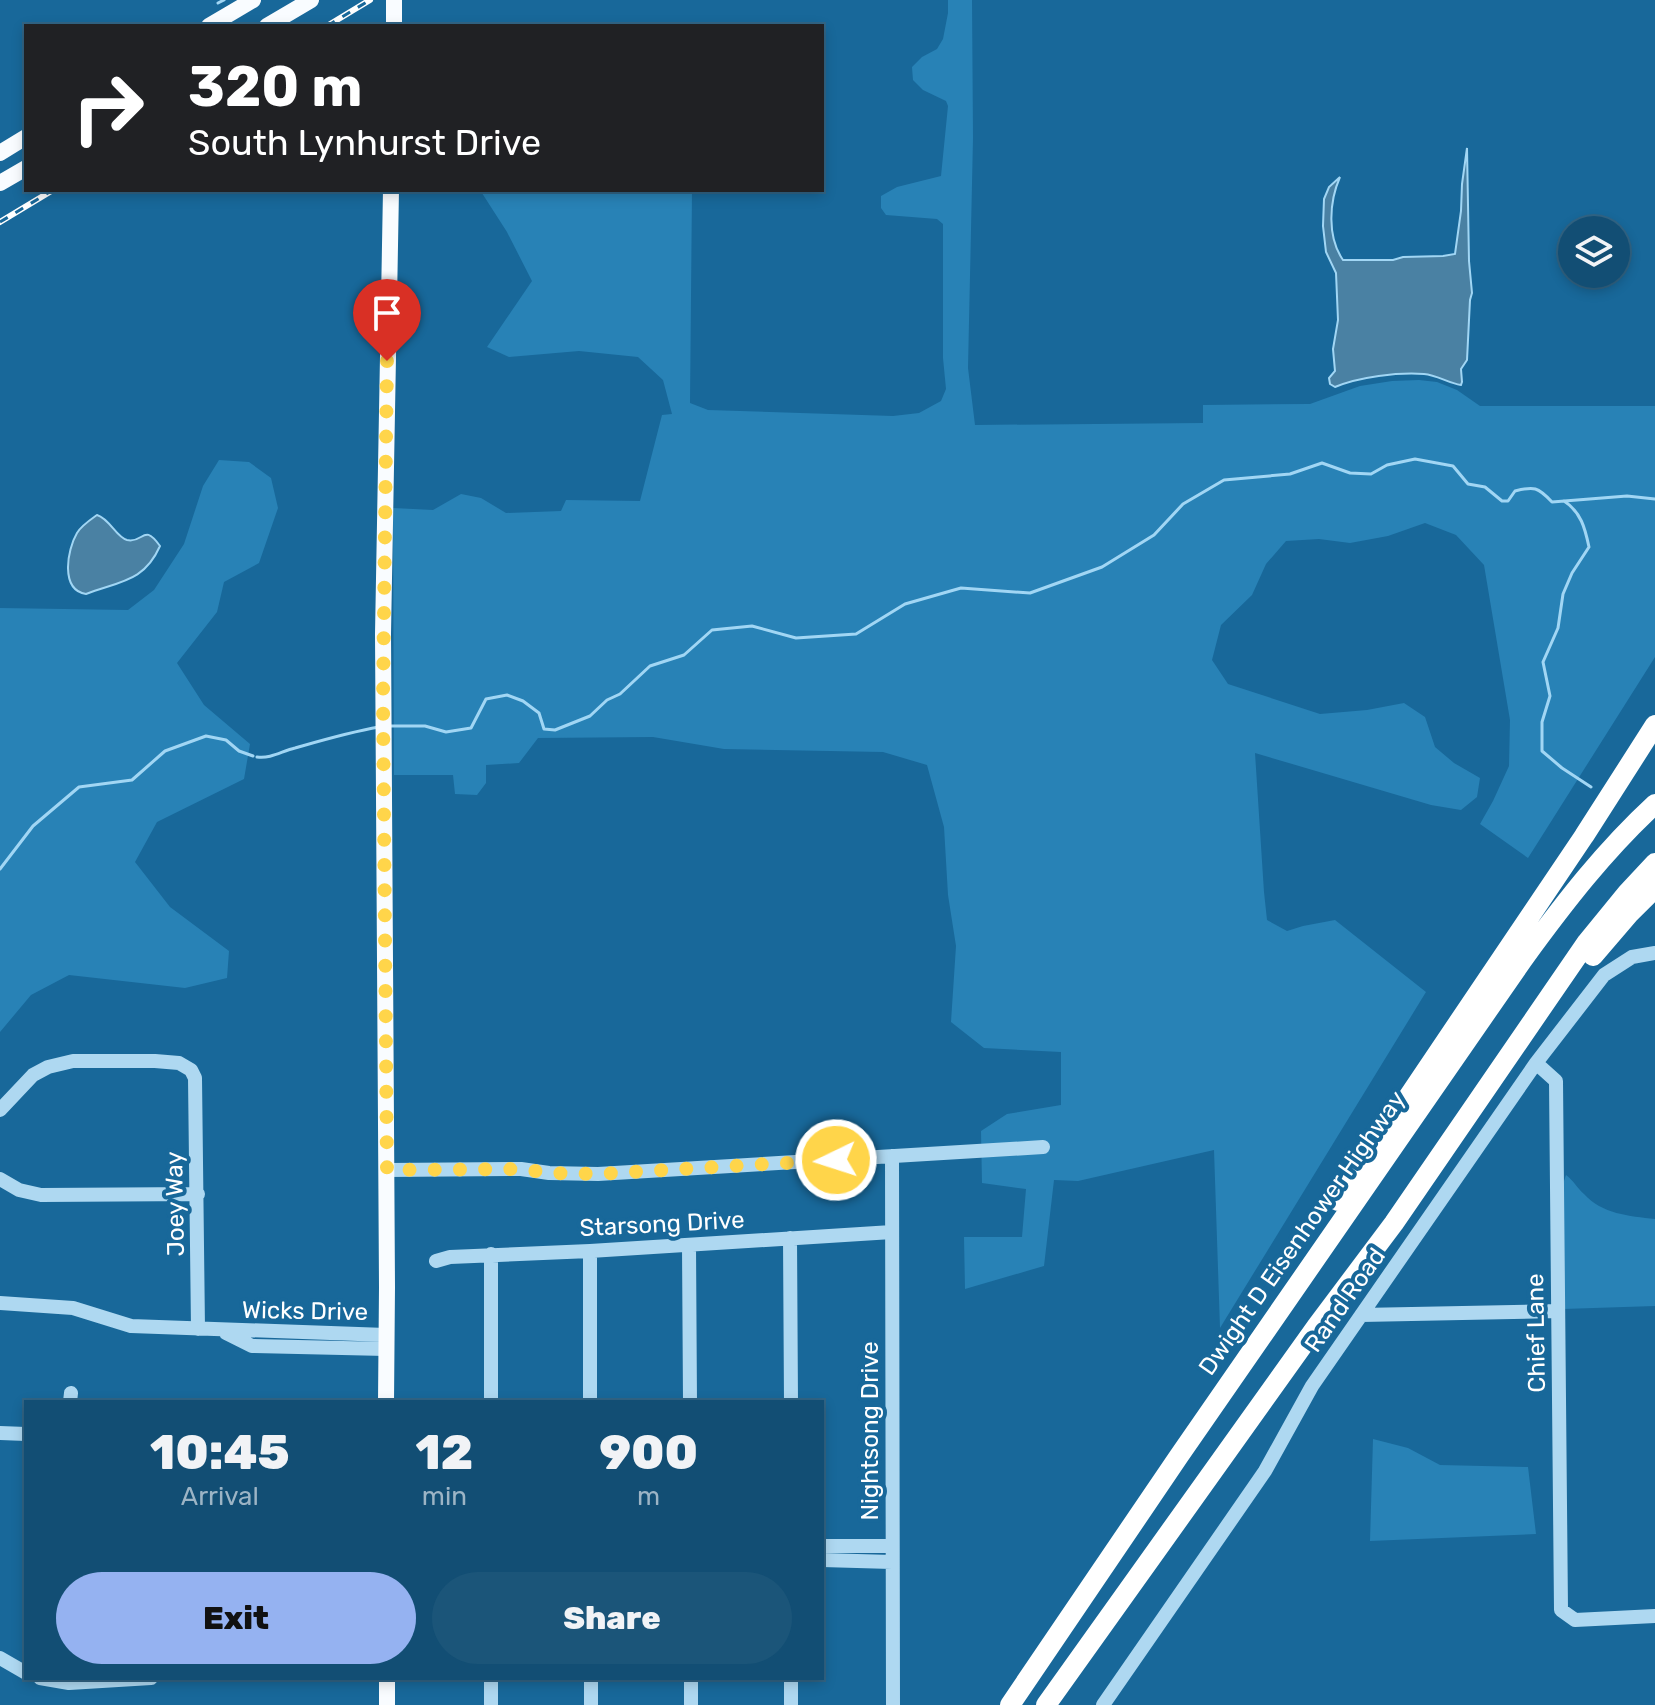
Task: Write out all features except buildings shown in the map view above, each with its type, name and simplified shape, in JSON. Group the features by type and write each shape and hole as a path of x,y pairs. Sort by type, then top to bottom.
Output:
{"highway":[{"path":"1179,1456 1266,1311 1655,725"},
{"name":"Dwight D Eisenhower Highway","path":"1010,1705 1545,929 1593,868 1655,804"},
{"path":"1046,1705 1394,1223 1587,942 1655,863"},
{"path":"1509,1057 1614,930 1655,888"}],"main road":[{"path":"212,24 253,0"},
{"path":"270,24 311,0"},
{"path":"394,0 394,24"},
{"path":"0,153 24,138"},
{"path":"0,183 24,169"},
{"path":"386,1400 383,716 391,192"},
{"path":"387,1680 387,1705"}],"street":[{"name":"Rand Road","path":"1103,1705 1265,1471 1298,1408 1536,1063 1604,975 1632,957 1655,953"},
{"name":"Joey Way","path":"0,1110 33,1075 48,1067 73,1061 179,1063 191,1070 195,1078 198,1329"},
{"name":"Chief Lane","path":"1536,1063 1556,1081 1561,1610 1575,1620 1655,1616"},
{"path":"387,1170 521,1169 598,1174 1043,1147"},
{"name":"Nightsong Drive","path":"892,1156 893,1705"},
{"path":"0,1179 19,1190 41,1195 198,1194"},
{"name":"Starsong Drive","path":"436,1261 491,1254 590,1251 892,1232"},
{"path":"790,1238 791,1400"},
{"path":"689,1245 690,1400"},
{"path":"590,1251 590,1400"},
{"path":"491,1254 491,1400"},
{"name":"Wicks Drive","path":"0,1303 73,1308 131,1326 223,1330 252,1346 386,1342"},
{"path":"1361,1315 1558,1311"},
{"path":"0,1433 24,1434"},
{"path":"824,1546 892,1546"},
{"path":"824,1560 892,1562"},
{"path":"0,1658 24,1672"},
{"path":"48,1680 81,1683 123,1680"},
{"path":"491,1680 491,1705"},
{"path":"591,1680 591,1705"},
{"path":"691,1680 691,1705"},
{"path":"791,1680 791,1705"}],"shaded area":[{"path":"948,0 972,0 973,138 968,368 975,425 1203,423 1203,405 1310,404 1360,386 1419,380 1437,382 1457,390 1480,406 1655,406 1655,657 1528,858 1480,824 1509,766 1510,720 1484,565 1456,535 1425,523 1388,536 1350,543 1319,539 1286,541 1266,564 1252,595 1221,625 1212,660 1228,684 1320,714 1404,703 1425,717 1435,747 1480,778 1477,797 1461,810 1431,805 1255,753 1267,920 1287,931 1335,920 1426,992 1220,1328 1214,1150 1078,1181 1054,1180 1044,1266 965,1289 964,1237 1022,1237 1026,1189 982,1183 981,1131 1007,1114 1061,1105 1061,1052 984,1048 951,1022 956,946 948,895 944,827 927,765 883,752 724,749 653,737 538,738 519,763 486,765 486,783 477,795 455,794 453,775 394,775 393,508 433,510 461,494 481,498 506,513 561,511 566,500 640,501 662,415 672,414 663,380 638,357 579,351 509,357 487,347 532,281 507,232 481,192 692,192 690,403 708,410 893,416 919,413 941,401 946,389 943,358 943,224 937,219 886,215 881,208 881,196 897,187 941,176 948,106 946,101 923,90 913,80 912,67 937,49 943,39"},
{"path":"1467,148 1472,293 1467,360 1461,369 1461,385 1429,375 1414,374 1367,378 1335,387 1330,384 1329,378 1335,371 1333,349 1338,320 1336,273 1326,252 1323,226 1324,199 1329,187 1340,177 1331,219 1334,241 1343,260 1393,260 1455,254"},
{"path":"219,460 249,462 271,478 278,508 259,563 224,582 217,612 177,663 204,705 250,744 244,779 157,822 135,862 170,907 229,951 227,978 185,988 69,975 31,995 0,1032 0,608 128,610 154,590 184,544 203,486"},
{"path":"97,515 127,540 147,535 160,546 139,574 86,594 72,585 69,559 77,533"},
{"path":"1566,1175 1599,1206 1616,1213 1655,1219 1655,1306 1563,1309 1562,1187"},
{"path":"1373,1439 1408,1448 1440,1465 1528,1467 1536,1534 1370,1541"}],"waterway":[{"path":"218,3 224,0"},
{"path":"390,726 425,726 446,732 471,728 486,699 507,695 523,701 539,713 544,729 555,730 590,716 650,666 684,655 712,630 752,626 796,638 856,634 905,604 961,588 1030,593 1102,567 1154,535 1183,504 1224,480 1290,474 1322,463 1350,473 1371,474 1387,465 1415,459 1453,466 1468,484 1485,487 1502,501 1508,501 1515,491 1531,488 1552,502 1627,496 1655,499"},
{"path":"1564,501 1578,515 1589,547 1563,594 1558,628 1543,662 1550,696 1542,722 1542,751 1591,787"},
{"path":"257,757 272,756 379,727"},
{"path":"0,869 33,826 79,787 132,780 165,751 206,736 226,740 239,751 253,756"}],"railway":[{"path":"330,24 370,0"},
{"path":"0,222 50,192"}],"route":[{"path":"387,361 383,716 387,1170 521,1169 598,1174 836,1160"}]}
